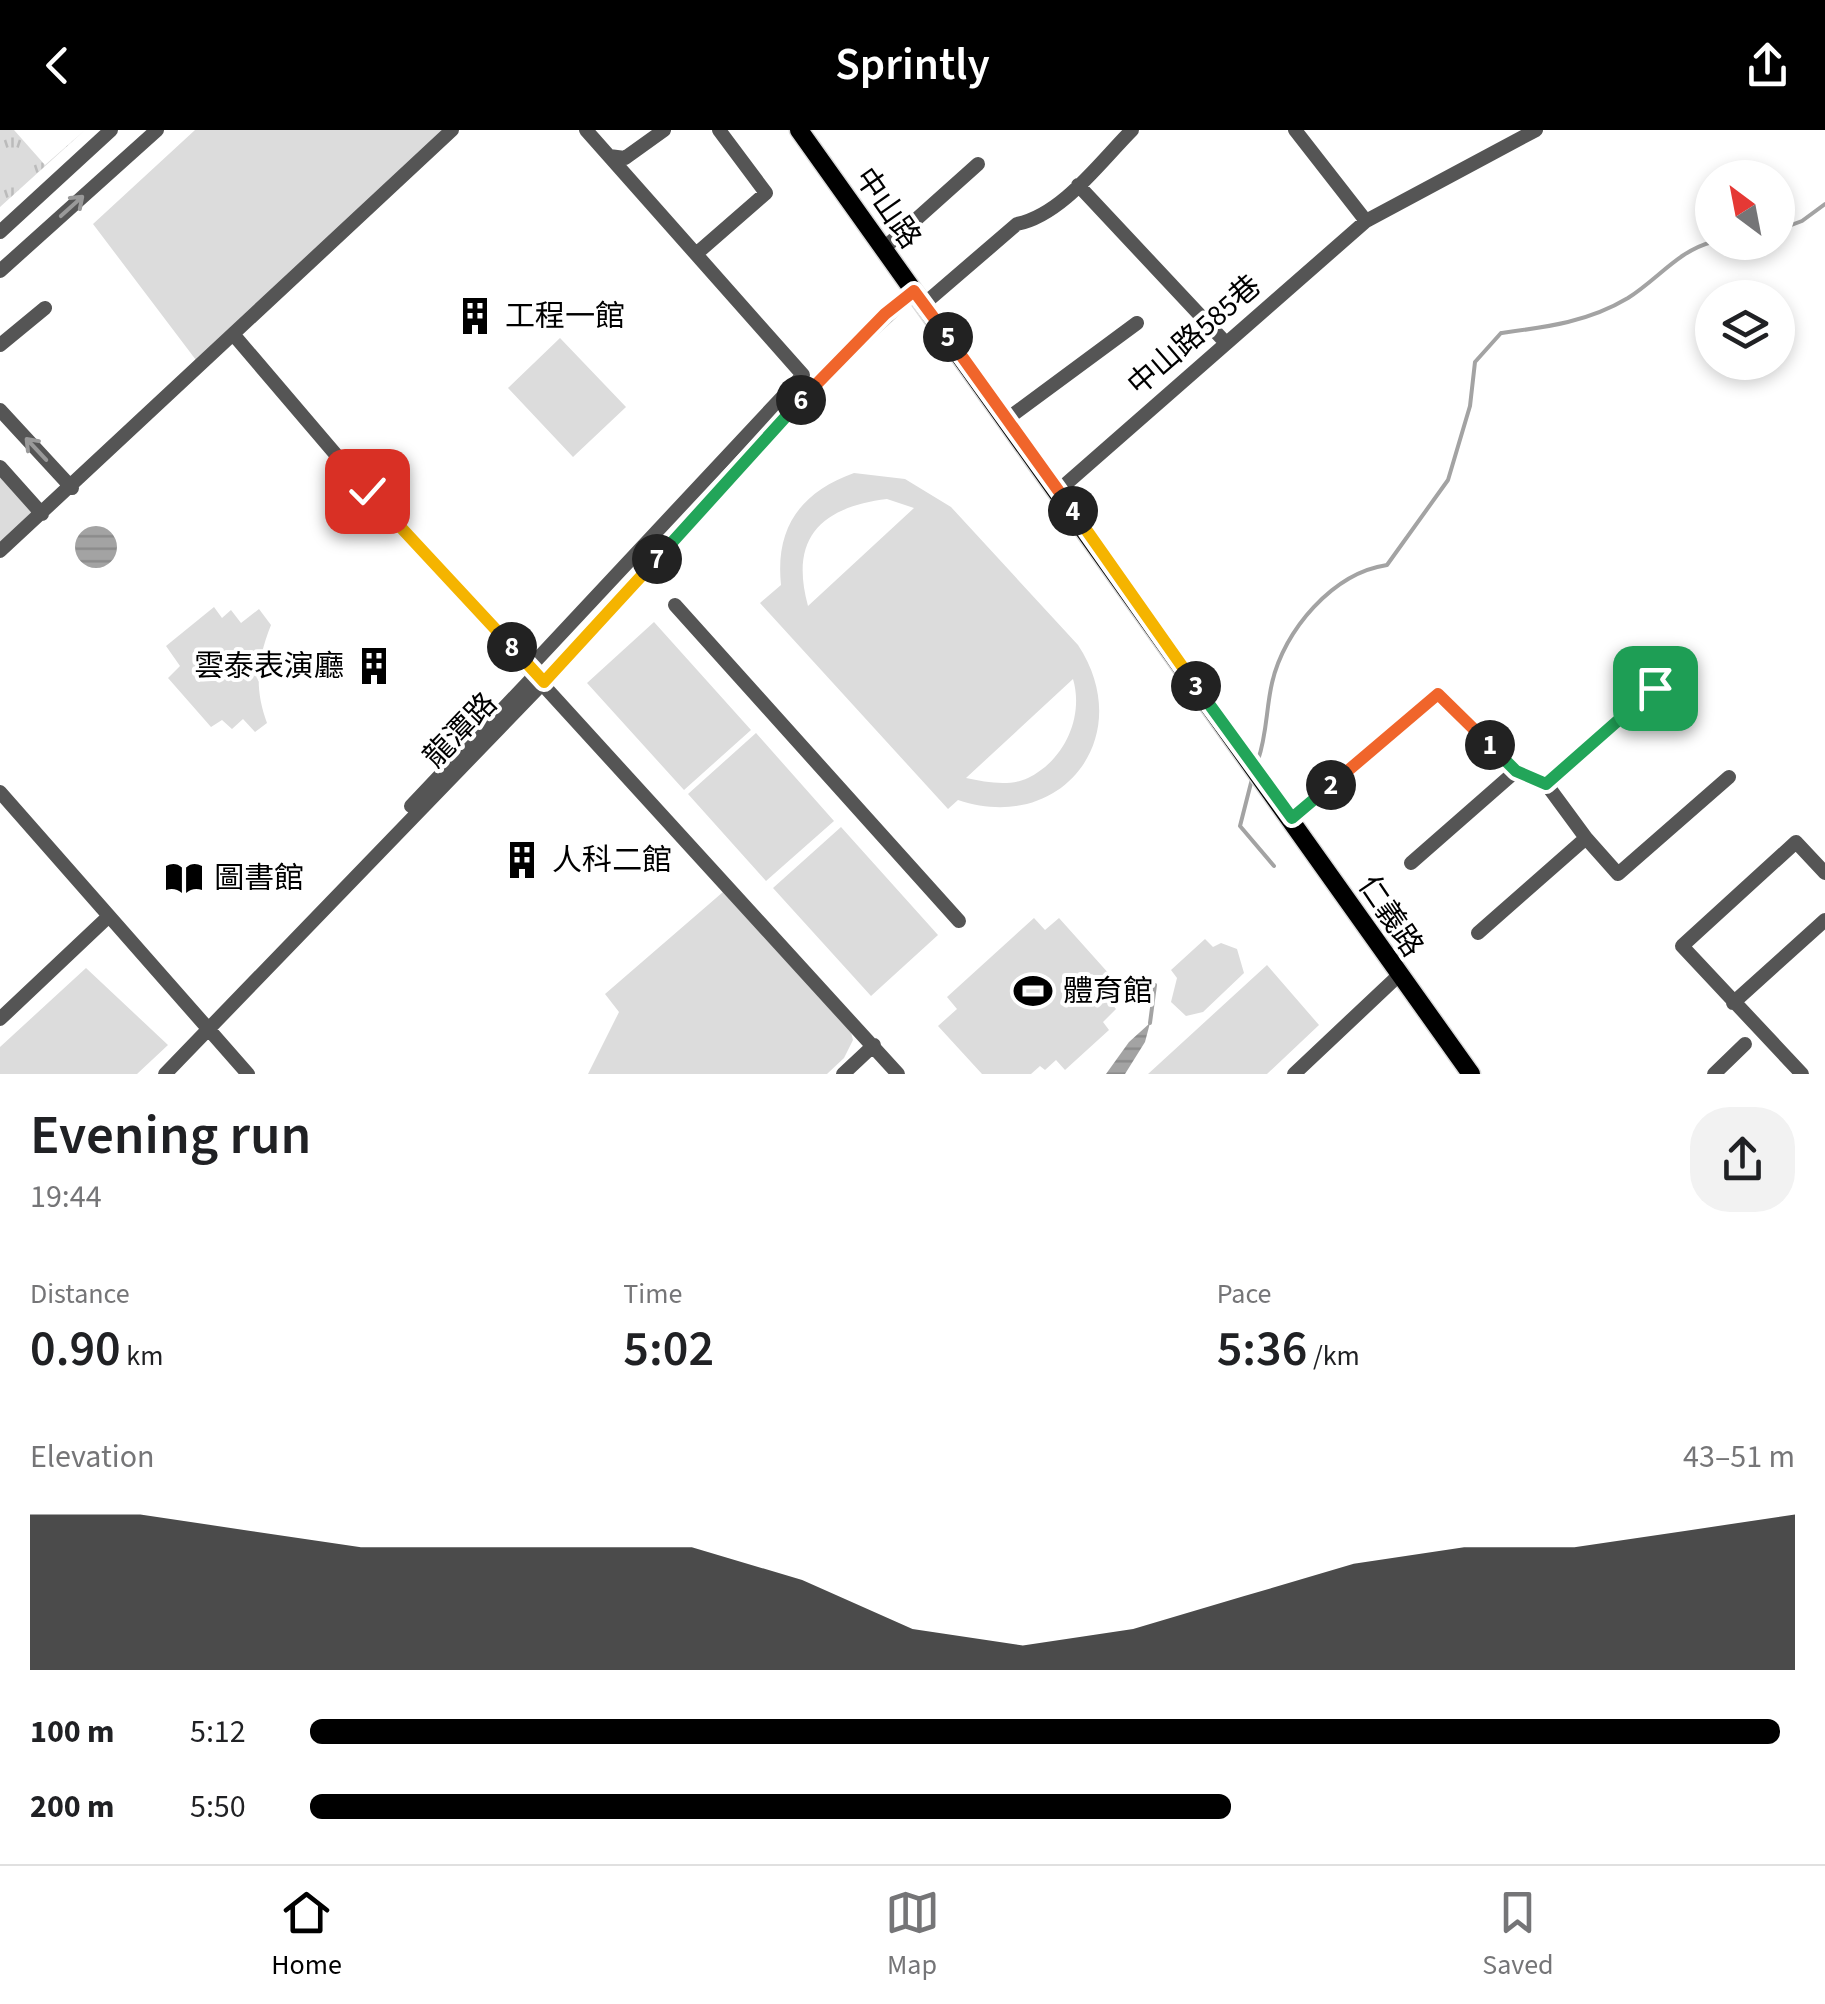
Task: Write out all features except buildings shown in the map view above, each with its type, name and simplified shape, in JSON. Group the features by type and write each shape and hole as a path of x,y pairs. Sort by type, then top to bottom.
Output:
{"main road":[{"name":"中山路","path":"798,130 1268,787"},
{"name":"仁義路","path":"1268,787 1398,976 1471,1074"}],"street":[{"path":"0,232 111,130"},
{"path":"0,272 157,130"},
{"path":"0,551 452,130"},
{"path":"537,675 803,375 586,130"},
{"path":"608,156 625,158 664,130"},
{"path":"696,254 766,193 718,130"},
{"path":"919,298 1017,224 1036,220 1078,185 1132,130"},
{"path":"1295,130 1366,222"},
{"path":"1500,130 1508,145"},
{"name":"中山路585巷","path":"1058,490 1366,222 1536,130"},
{"path":"883,249 978,164"},
{"path":"1078,185 1226,343"},
{"name":"龍潭路","path":"165,1074 537,675 816,384 919,298"},
{"path":"0,345 45,308"},
{"path":"1007,419 1137,323"},
{"path":"232,334 378,504 898,1074"},
{"path":"0,410 72,488"},
{"path":"0,467 42,514"},
{"path":"674,605 959,921"},
{"path":"1546,784 1655,688"},
{"path":"1292,818 1438,694 1516,771 1546,784 1618,874 1729,777"},
{"path":"1411,863 1516,771"},
{"path":"0,792 248,1074"},
{"path":"1478,932 1586,838"},
{"path":"1802,1074 1682,946 1796,842 1825,873"},
{"path":"0,1019 108,916"},
{"path":"1733,1003 1825,920"},
{"path":"1294,1074 1398,976"},
{"path":"1714,1074 1745,1044"},
{"path":"843,1074 874,1045"}],"green space":[{"path":"0,130 14,130 45,165 85,130 0,207"},
{"path":"195,130 452,130 199,364 93,224"},
{"path":"560,338 626,407 573,457 508,388"},
{"path":"0,467 42,514 0,551"},
{"path":"854,473 905,479 951,507 1078,645 1094,679 1099,713 1094,743 1080,770 1057,790 1029,803 995,807 958,800 948,809 760,603 781,585 782,546 795,514 819,490","holes":["887,499 914,508 808,606 803,561 816,530 845,509","1073,679 1073,722 1052,760 1028,778 1013,782 966,778"]},
{"path":"214,607 222,618 231,610 241,623 259,609 271,625 259,674 267,723 255,732 243,719 232,729 222,720 211,727 168,678 180,666 166,646"},
{"path":"654,622 751,730 684,790 587,683"},
{"path":"756,733 834,821 766,881 688,794"},
{"path":"841,827 938,935 871,996 773,888"},
{"path":"723,892 849,1025 853,1040 844,1058 827,1074 588,1074 619,1012 605,994"},
{"name":"體育館","path":"1034,918 1045,930 1059,918 1119,985 1106,997 1116,1009 1103,1022 1109,1030 1065,1070 1056,1060 1045,1070 1040,1066 1031,1074 982,1074 938,1026 957,1009 947,997"},
{"path":"1205,939 1213,947 1221,943 1237,949 1244,973 1203,1012 1186,1016 1171,1002 1177,978 1171,970"},
{"path":"1267,965 1319,1025 1267,1074 1148,1074"},
{"path":"86,968 168,1045 137,1074 0,1074 0,1047"}],"shaded area":[{"path":"96,526 111,532 117,547 111,562 96,568 81,562 75,547 81,532"},
{"path":"1150,1023 1145,1042 1125,1074 1106,1074 1129,1042"}],"waterway":[{"path":"1795,224 1825,204"},
{"path":"1258,760 1278,663 1299,624 1348,579 1387,565 1448,480 1470,406 1475,362 1501,333 1551,326 1598,313 1639,291 1695,249"},
{"path":"1252,779 1240,826 1274,866"},
{"path":"1150,1023 1155,985"}],"place":[{"name":"工程一館","path":"475,316"},
{"name":"雲泰表演廳","path":"374,666"},
{"name":"人科二館","path":"522,860"},
{"name":"圖書館","path":"184,878"},
{"name":"體育館","path":"1033,991"}],"route":[{"path":"367,491 544,682 816,384 885,314 914,291 1292,818 1438,694 1516,771 1546,784 1655,688"}]}
